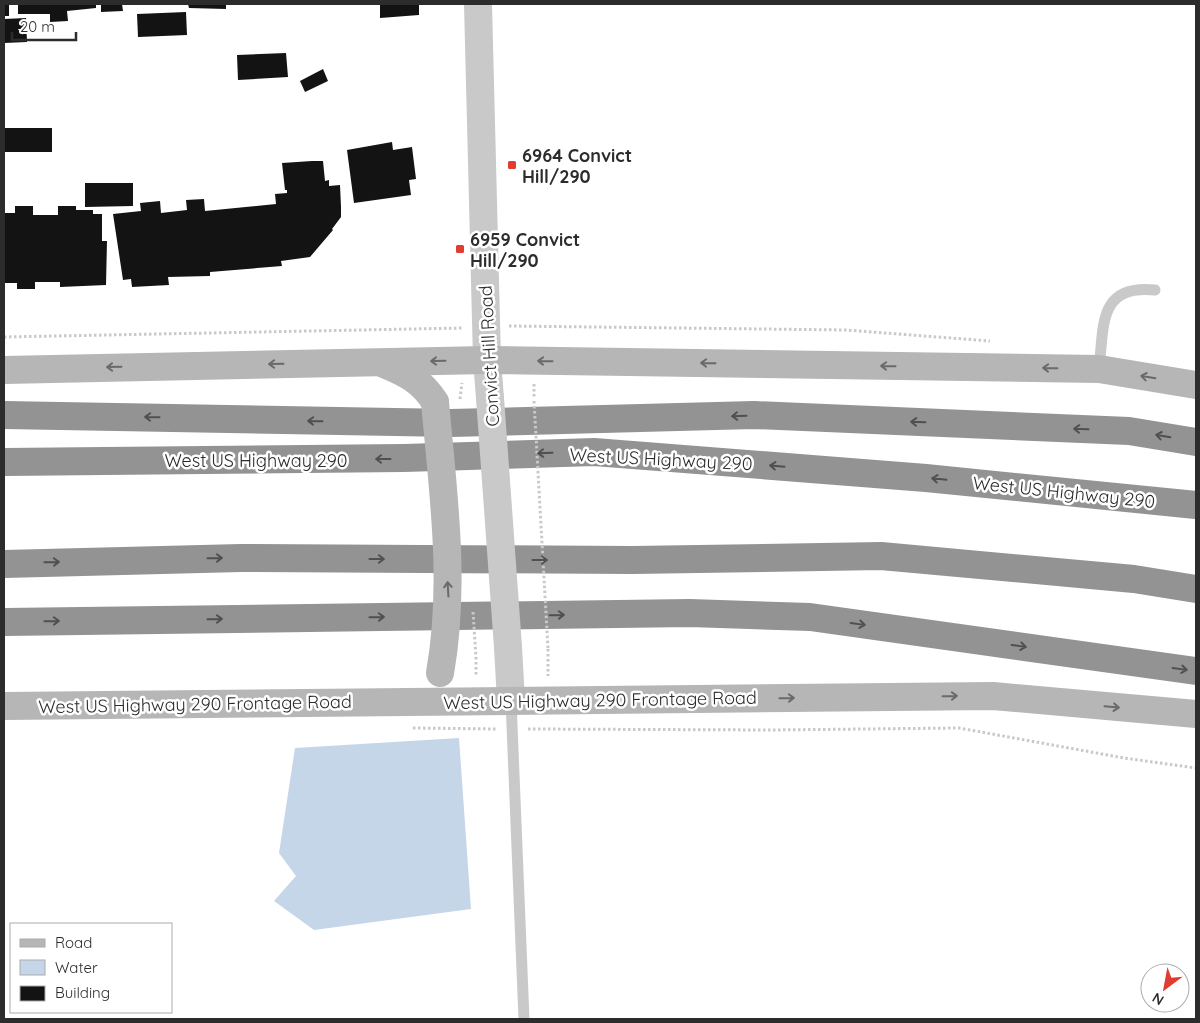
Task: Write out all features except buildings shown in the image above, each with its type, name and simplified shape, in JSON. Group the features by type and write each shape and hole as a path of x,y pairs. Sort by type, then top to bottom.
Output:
{"highway":[{"path":"143,461 443,413"},
{"path":"4,414 443,413 754,415 1130,431 1196,442"},
{"name":"West US Highway 290","path":"4,462 404,458 594,452 926,478 1196,505"},
{"path":"4,564 241,558 632,560 881,556 1134,579 1196,589"},
{"path":"4,622 690,613 810,617 1196,671"}],"main road":[{"path":"4,370 487,360 1099,369 1196,385"},
{"path":"380,362 408,374 419,382 425,387 443,413 448,598 446,642 440,673 401,702"},
{"name":"West US Highway 290 Frontage Road","path":"4,706 993,696 1196,714"}],"street":[{"name":"Convict Hill Road","path":"478,4 487,360 511,701"}],"lane":[{"path":"1099,369 1105,320 1113,299 1121,293 1140,289 1155,290"},
{"path":"511,701 524,1019"}],"path":[{"path":"4,336 486,326 846,330 993,341"},
{"path":"534,401 548,649"},
{"path":"549,729 770,730 959,728 1124,758 1196,768"}],"water":[{"path":"459,738 471,909 314,930 274,901 296,876 279,853 295,748"}],"place":[{"name":"6964 Convict Hill/290","path":"512,165"},
{"name":"6959 Convict Hill/290","path":"460,249"}]}
